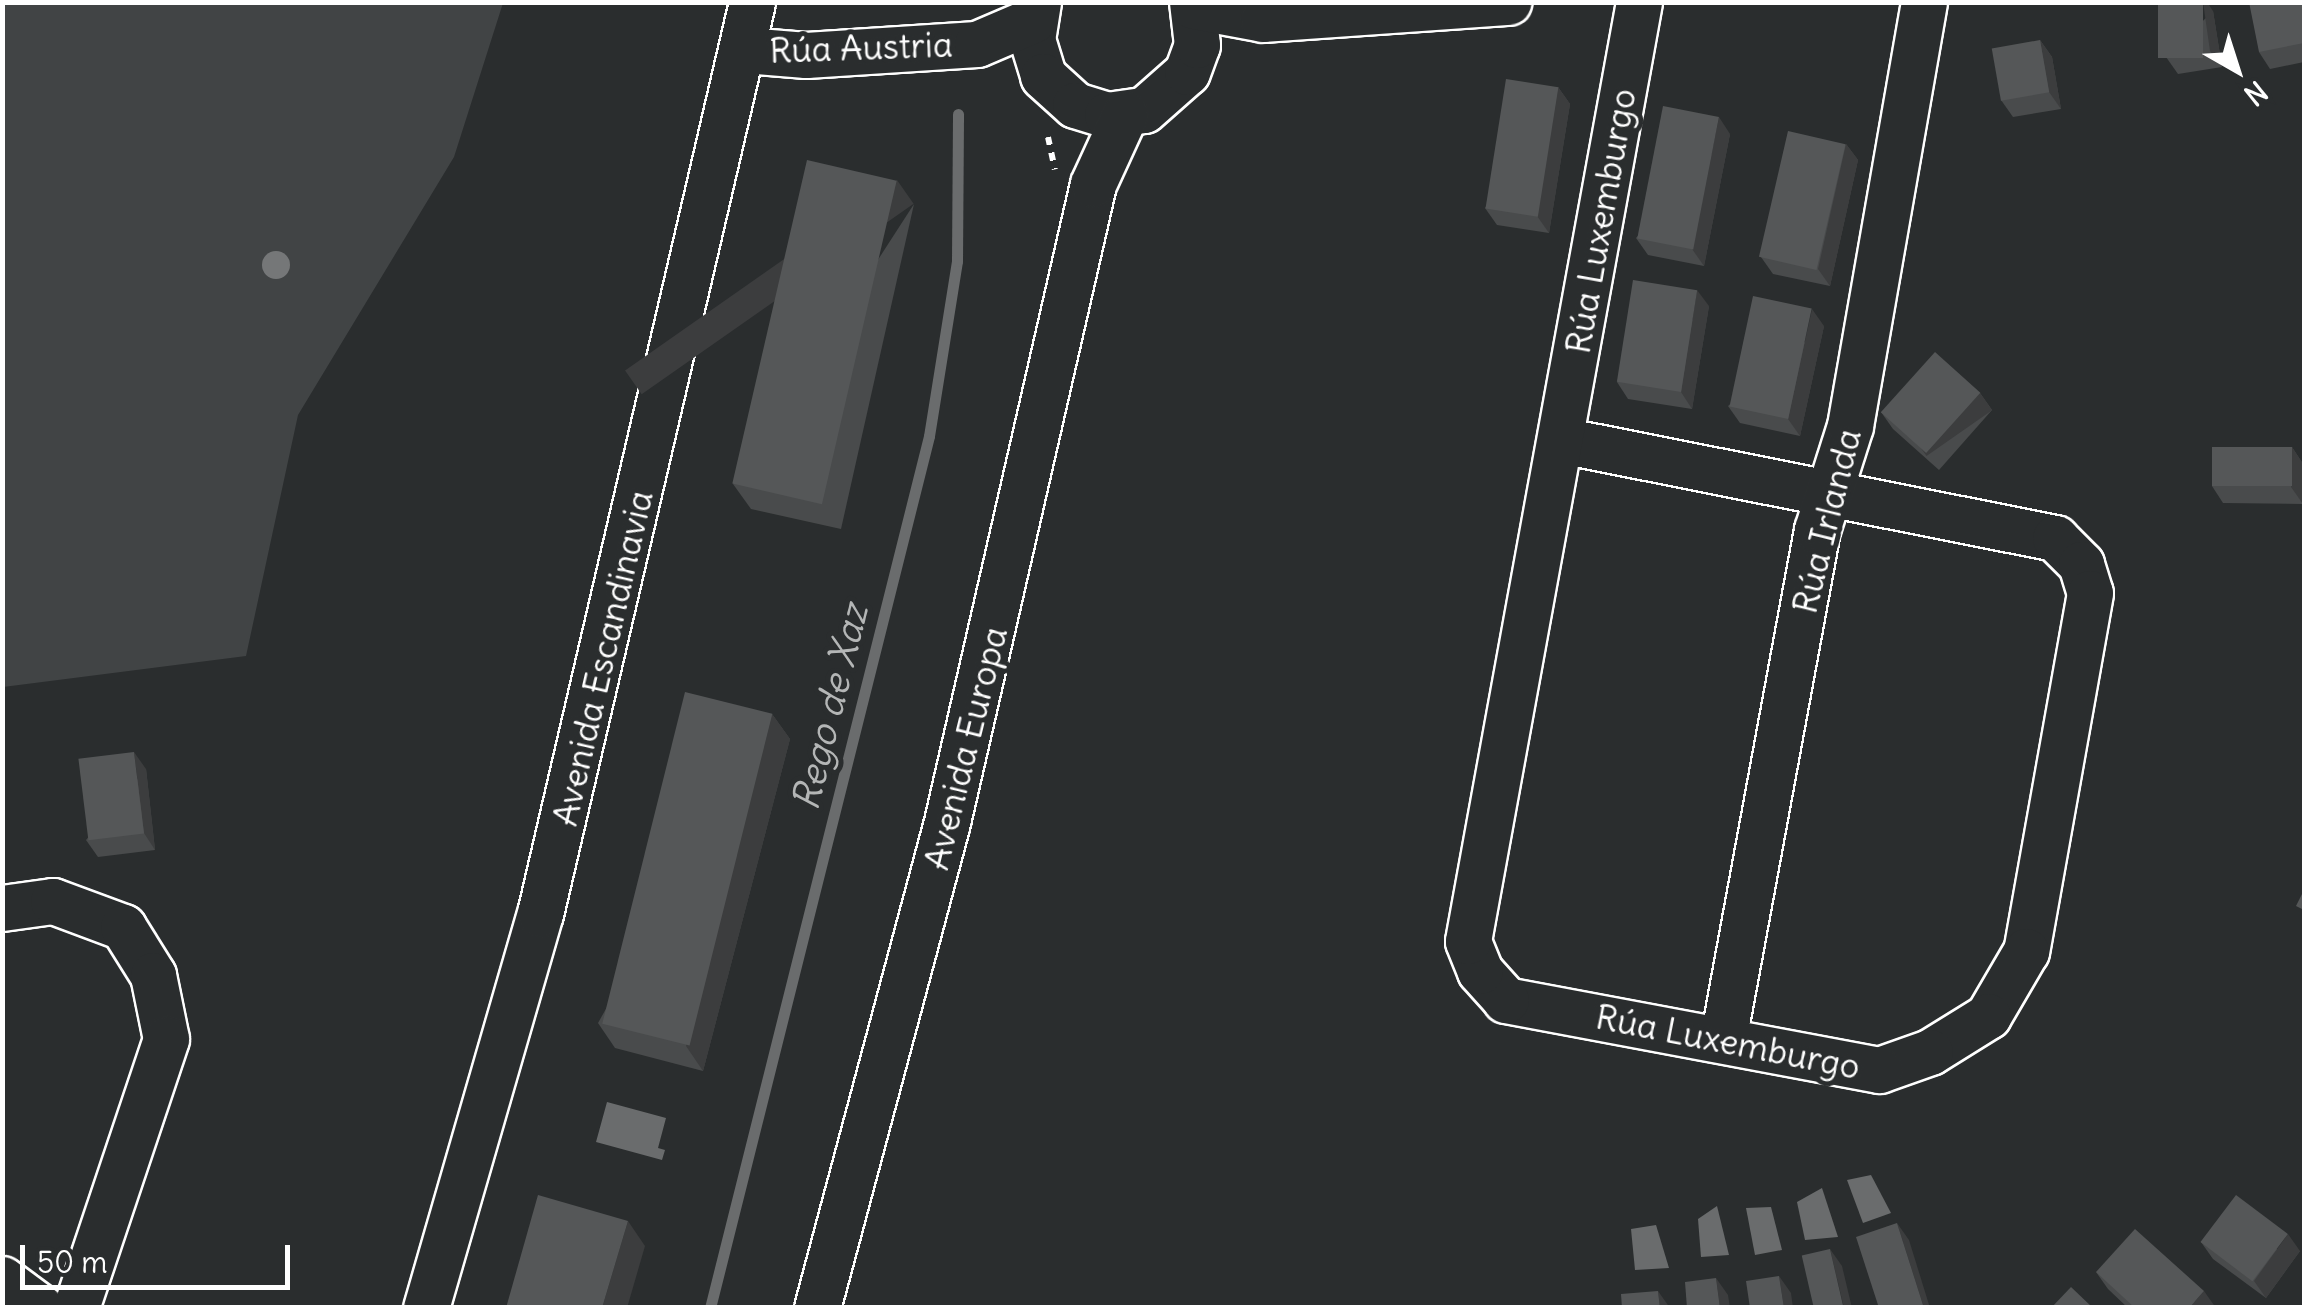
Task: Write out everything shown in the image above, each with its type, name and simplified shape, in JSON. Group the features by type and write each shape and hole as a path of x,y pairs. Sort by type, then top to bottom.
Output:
{"street":[{"name":"Avenida Escandinavia","path":"426,1308 540,914 744,50 752,2"},
{"path":"1036,28 1058,93 1106,111 1165,98 1187,72 1194,18 1263,18 1370,7 1508,2"},
{"name":"Rúa Luxemburgo","path":"1561,440 2056,538 2081,564 2090,594 2026,950 1988,1016 1930,1052 1879,1070 1506,1000 1480,971 1468,941 1638,2"},
{"name":"Rúa Irlanda","path":"1724,1039 1817,530 1833,491 1924,2"},
{"name":"Rúa Austria","path":"744,50 806,55 977,44 1036,28"},
{"name":"Avenida Europa","path":"817,1308 952,804 1074,184 1106,111"},
{"path":"2,908 53,901 123,928 153,976 166,1039 76,1308"},
{"path":"2,1279 41,1308"}],"path":[{"path":"1042,128 1055,161 1074,184"}],"shaded area":[{"path":"2,3 503,3 454,157 298,415 246,656 3,687"},
{"path":"607,1102 666,1118 658,1148 665,1150 662,1160 596,1142"},
{"path":"1871,1175 1891,1213 1863,1223 1847,1180"},
{"path":"1822,1188 1838,1237 1805,1240 1797,1202"},
{"path":"1717,1206 1729,1255 1701,1257 1698,1219"},
{"path":"1771,1207 1782,1250 1755,1255 1746,1208"},
{"path":"1656,1225 1669,1268 1635,1270 1631,1229"}],"building":[{"path":"2158,2 2203,2 2203,58 2158,58"},
{"path":"2249,2 2304,2 2304,43 2259,52"},
{"path":"2040,40 2049,92 2001,101 1992,49"},
{"path":"1506,79 1558,87 1538,217 1486,208"},
{"path":"1663,106 1719,117 1693,249 1637,239"},
{"path":"1788,131 1845,144 1816,270 1759,257"},
{"path":"807,160 897,181 822,504 732,483"},
{"path":"1633,280 1697,290 1681,392 1617,382"},
{"path":"1753,296 1812,308 1788,419 1730,407"},
{"path":"1935,352 1980,393 1926,453 1881,412"},
{"path":"2212,447 2292,447 2292,486 2212,486"},
{"path":"685,692 772,714 690,1046 602,1024"},
{"path":"134,752 144,833 88,840 78,759"},
{"path":"2304,890 2304,910 2296,906"},
{"path":"538,1195 628,1221 602,1308 506,1308"},
{"path":"2236,1195 2288,1234 2252,1281 2200,1242"},
{"path":"1897,1223 1924,1308 1879,1308 1856,1237"},
{"path":"2135,1229 2204,1291 2189,1308 2135,1308 2096,1272"},
{"path":"1830,1249 1844,1308 1814,1308 1802,1256"},
{"path":"1779,1276 1784,1308 1750,1308 1746,1281"},
{"path":"1716,1278 1720,1308 1687,1308 1685,1282"},
{"path":"2071,1287 2093,1308 2051,1308"},
{"path":"1658,1291 1660,1308 1622,1308 1621,1294"}],"waterway":[{"name":"Rego de Xaz","path":"710,1308 929,436 957,261 958,114"}]}
